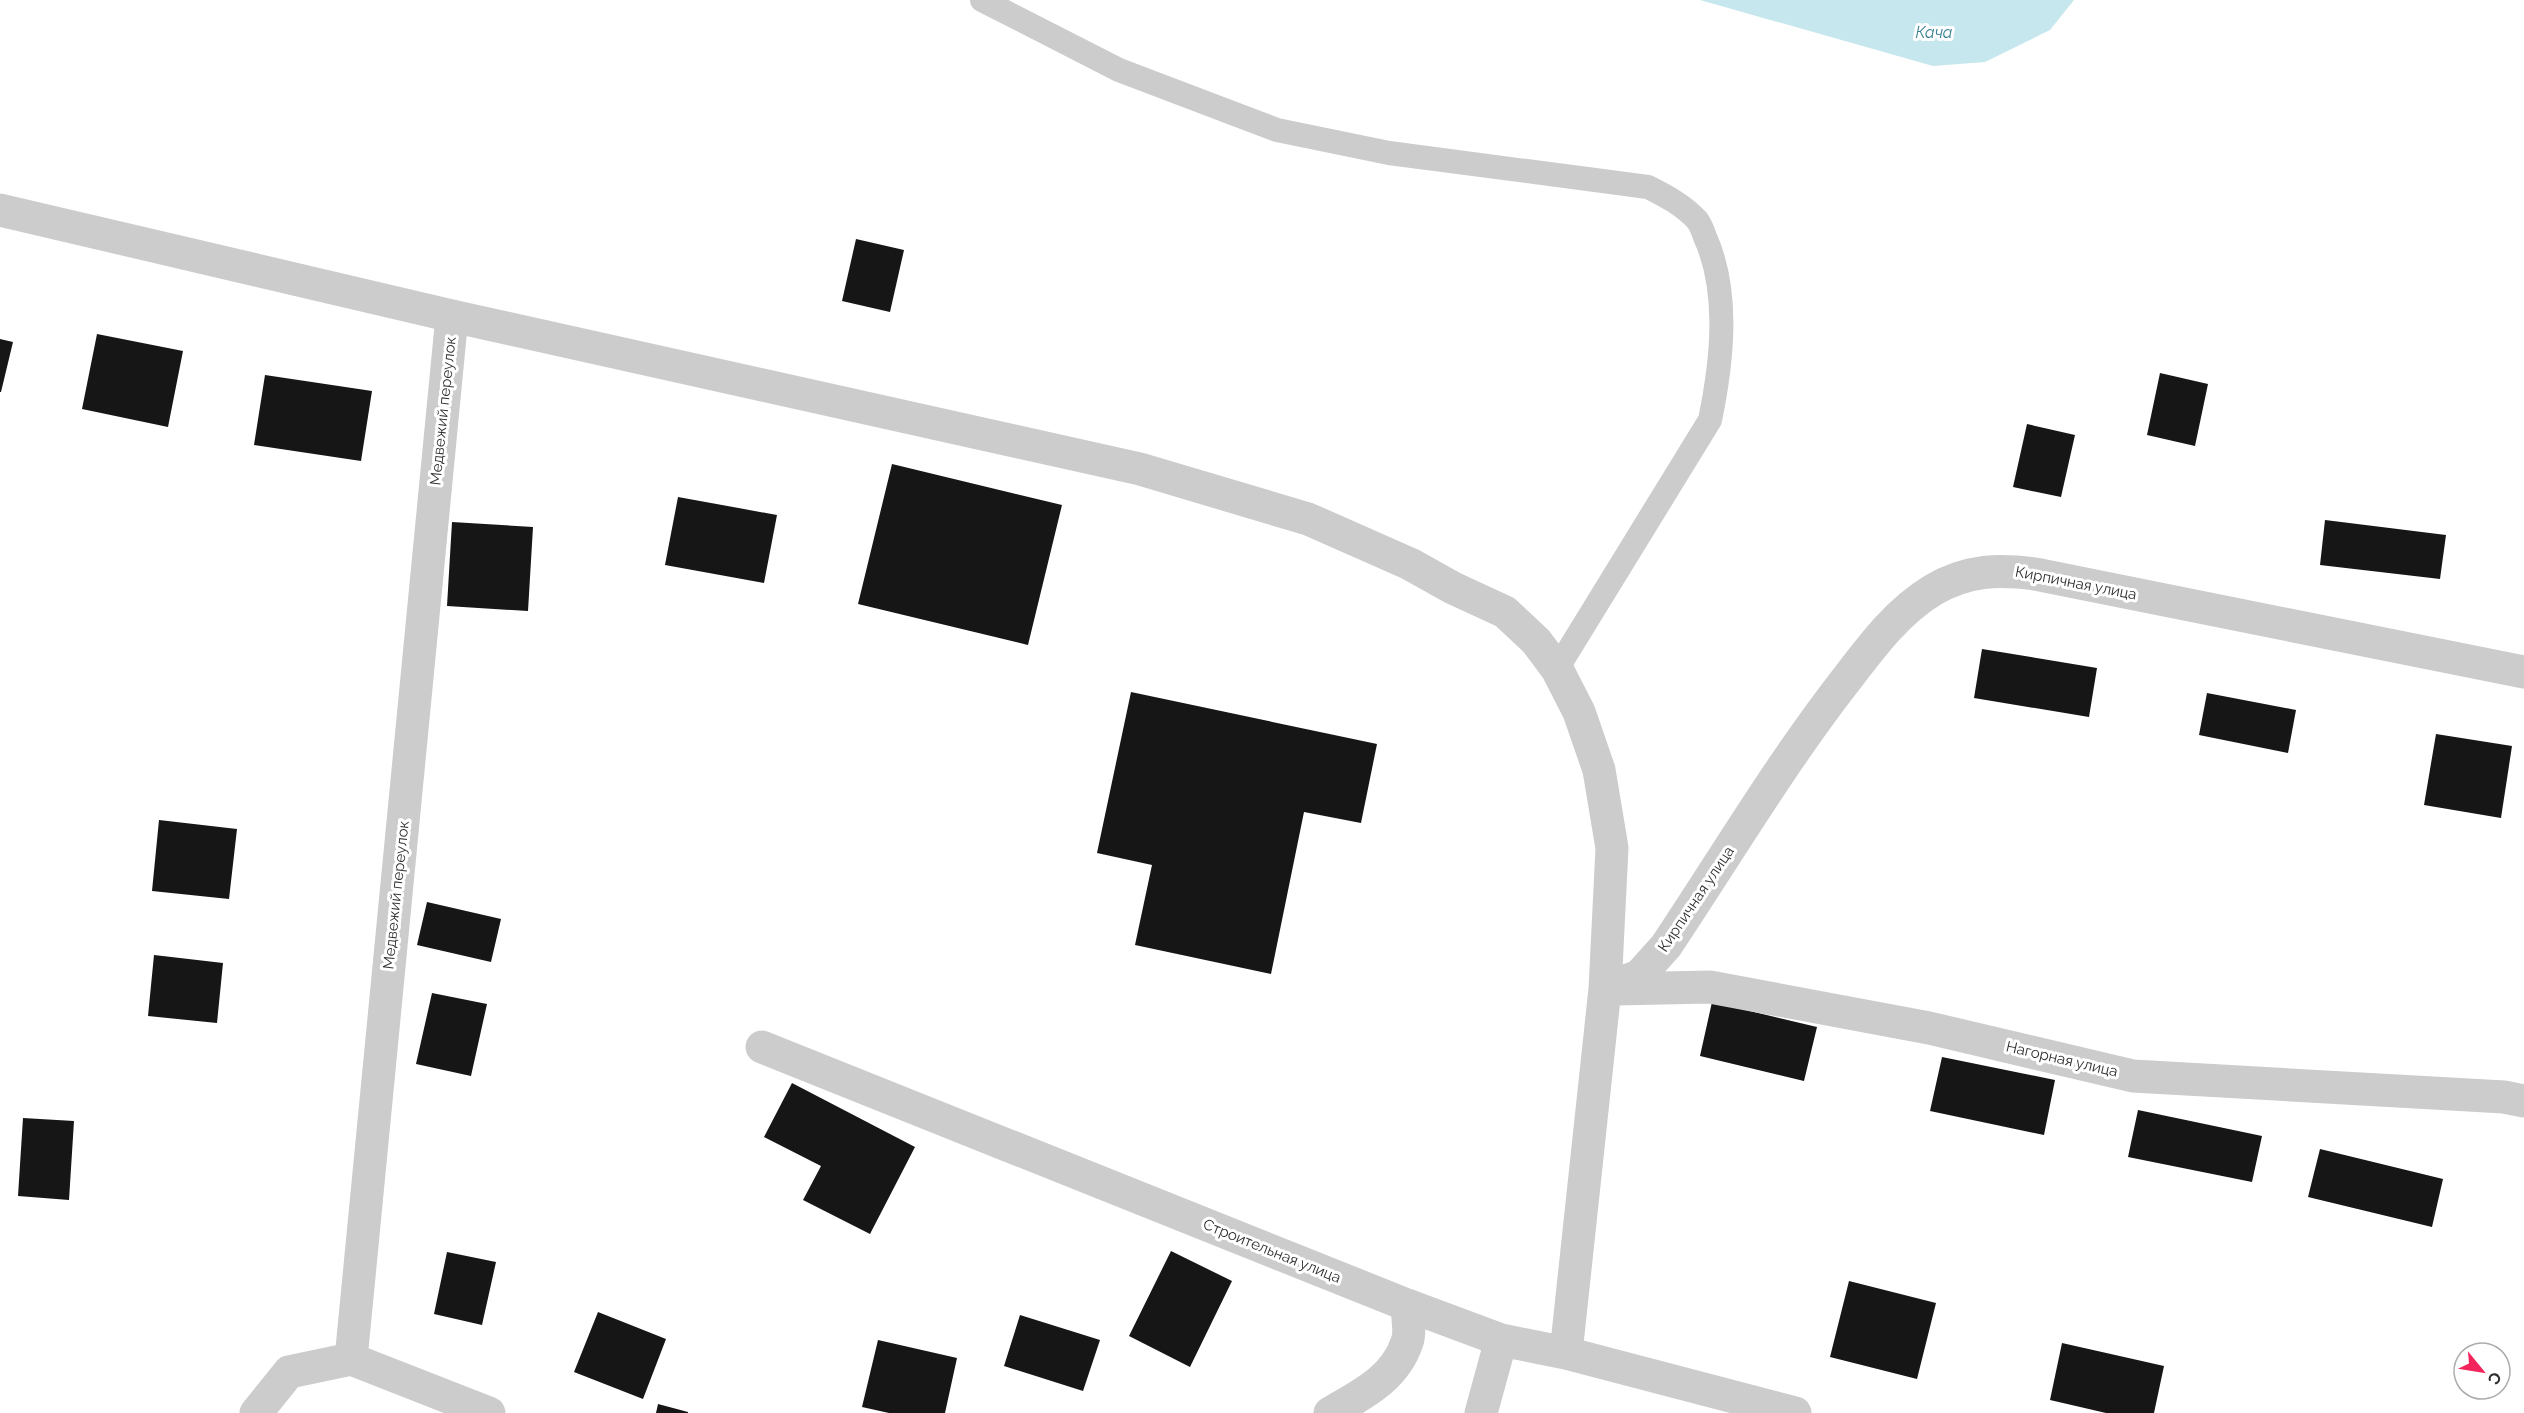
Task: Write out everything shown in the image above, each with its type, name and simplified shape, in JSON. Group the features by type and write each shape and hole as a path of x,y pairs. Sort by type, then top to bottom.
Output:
{"street":[{"path":"0,210 452,316 1140,469 1308,519 1410,564 1453,588 1505,612 1536,641 1557,669 1579,712 1599,770 1612,848 1605,989 1566,1353"},
{"name":"Медвежий переулок","path":"351,1359 452,316"},
{"name":"Кирпичная улица","path":"1605,989 1639,976 1666,946 1810,726 1886,628 1933,590 1974,574 2001,570 2035,574 2524,672"},
{"name":"Нагорная улица","path":"1605,989 1710,987 1929,1028 2133,1076 2504,1097 2524,1101"},
{"name":"Строительная улица","path":"762,1047 1407,1305 1501,1340 1566,1353 1795,1413"},
{"path":"1330,1413 1378,1385 1396,1364 1408,1341 1407,1305"},
{"path":"1481,1413 1501,1340"},
{"path":"256,1413 289,1372 351,1359 489,1413"}],"lane":[{"path":"982,0 1119,70 1277,130 1389,153 1647,187 1673,199 1698,222 1712,252 1721,299 1718,382 1710,420 1557,669"}],"water":[{"name":"Кача","path":"1700,0 2074,0 2050,30 1985,62 1933,66"}],"building":[{"path":"856,239 904,250 890,312 842,301"},
{"path":"97,334 183,351 168,427 82,409"},
{"path":"0,339 13,342 1,392 0,392"},
{"path":"2160,373 2208,384 2195,446 2147,435"},
{"path":"265,375 372,391 361,461 254,445"},
{"path":"2027,424 2075,435 2061,497 2013,487"},
{"path":"892,464 1062,505 1028,645 858,604"},
{"path":"678,497 777,515 764,583 665,565"},
{"path":"2325,520 2446,535 2440,579 2320,565"},
{"path":"452,522 533,527 528,611 447,606"},
{"path":"1982,649 2097,668 2089,717 1974,698"},
{"path":"1131,692 1377,744 1361,823 1304,812 1271,974 1135,945 1152,865 1097,853"},
{"path":"2207,693 2296,710 2288,753 2199,735"},
{"path":"2436,734 2512,746 2501,818 2424,805"},
{"path":"159,820 237,829 229,899 152,891"},
{"path":"427,902 501,919 491,962 417,945"},
{"path":"154,955 223,963 217,1023 148,1016"},
{"path":"432,993 487,1004 471,1076 416,1064"},
{"path":"1712,1002 1817,1027 1804,1081 1700,1056"},
{"path":"1942,1057 2055,1080 2044,1135 1930,1111"},
{"path":"792,1083 915,1147 870,1234 803,1200 821,1166 764,1137"},
{"path":"2138,1110 2262,1136 2252,1182 2128,1157"},
{"path":"23,1118 74,1121 69,1200 18,1196"},
{"path":"2320,1149 2443,1179 2432,1227 2308,1197"},
{"path":"1171,1251 1232,1281 1190,1367 1129,1336"},
{"path":"447,1252 496,1262 482,1325 434,1314"},
{"path":"1849,1281 1936,1303 1917,1379 1830,1357"},
{"path":"598,1312 666,1339 643,1399 574,1372"},
{"path":"1020,1315 1100,1340 1083,1391 1004,1366"},
{"path":"878,1340 957,1358 945,1413 889,1413 862,1407"},
{"path":"2062,1343 2164,1366 2154,1413 2106,1413 2050,1400"},
{"path":"658,1404 688,1412 688,1413 656,1413"}]}
